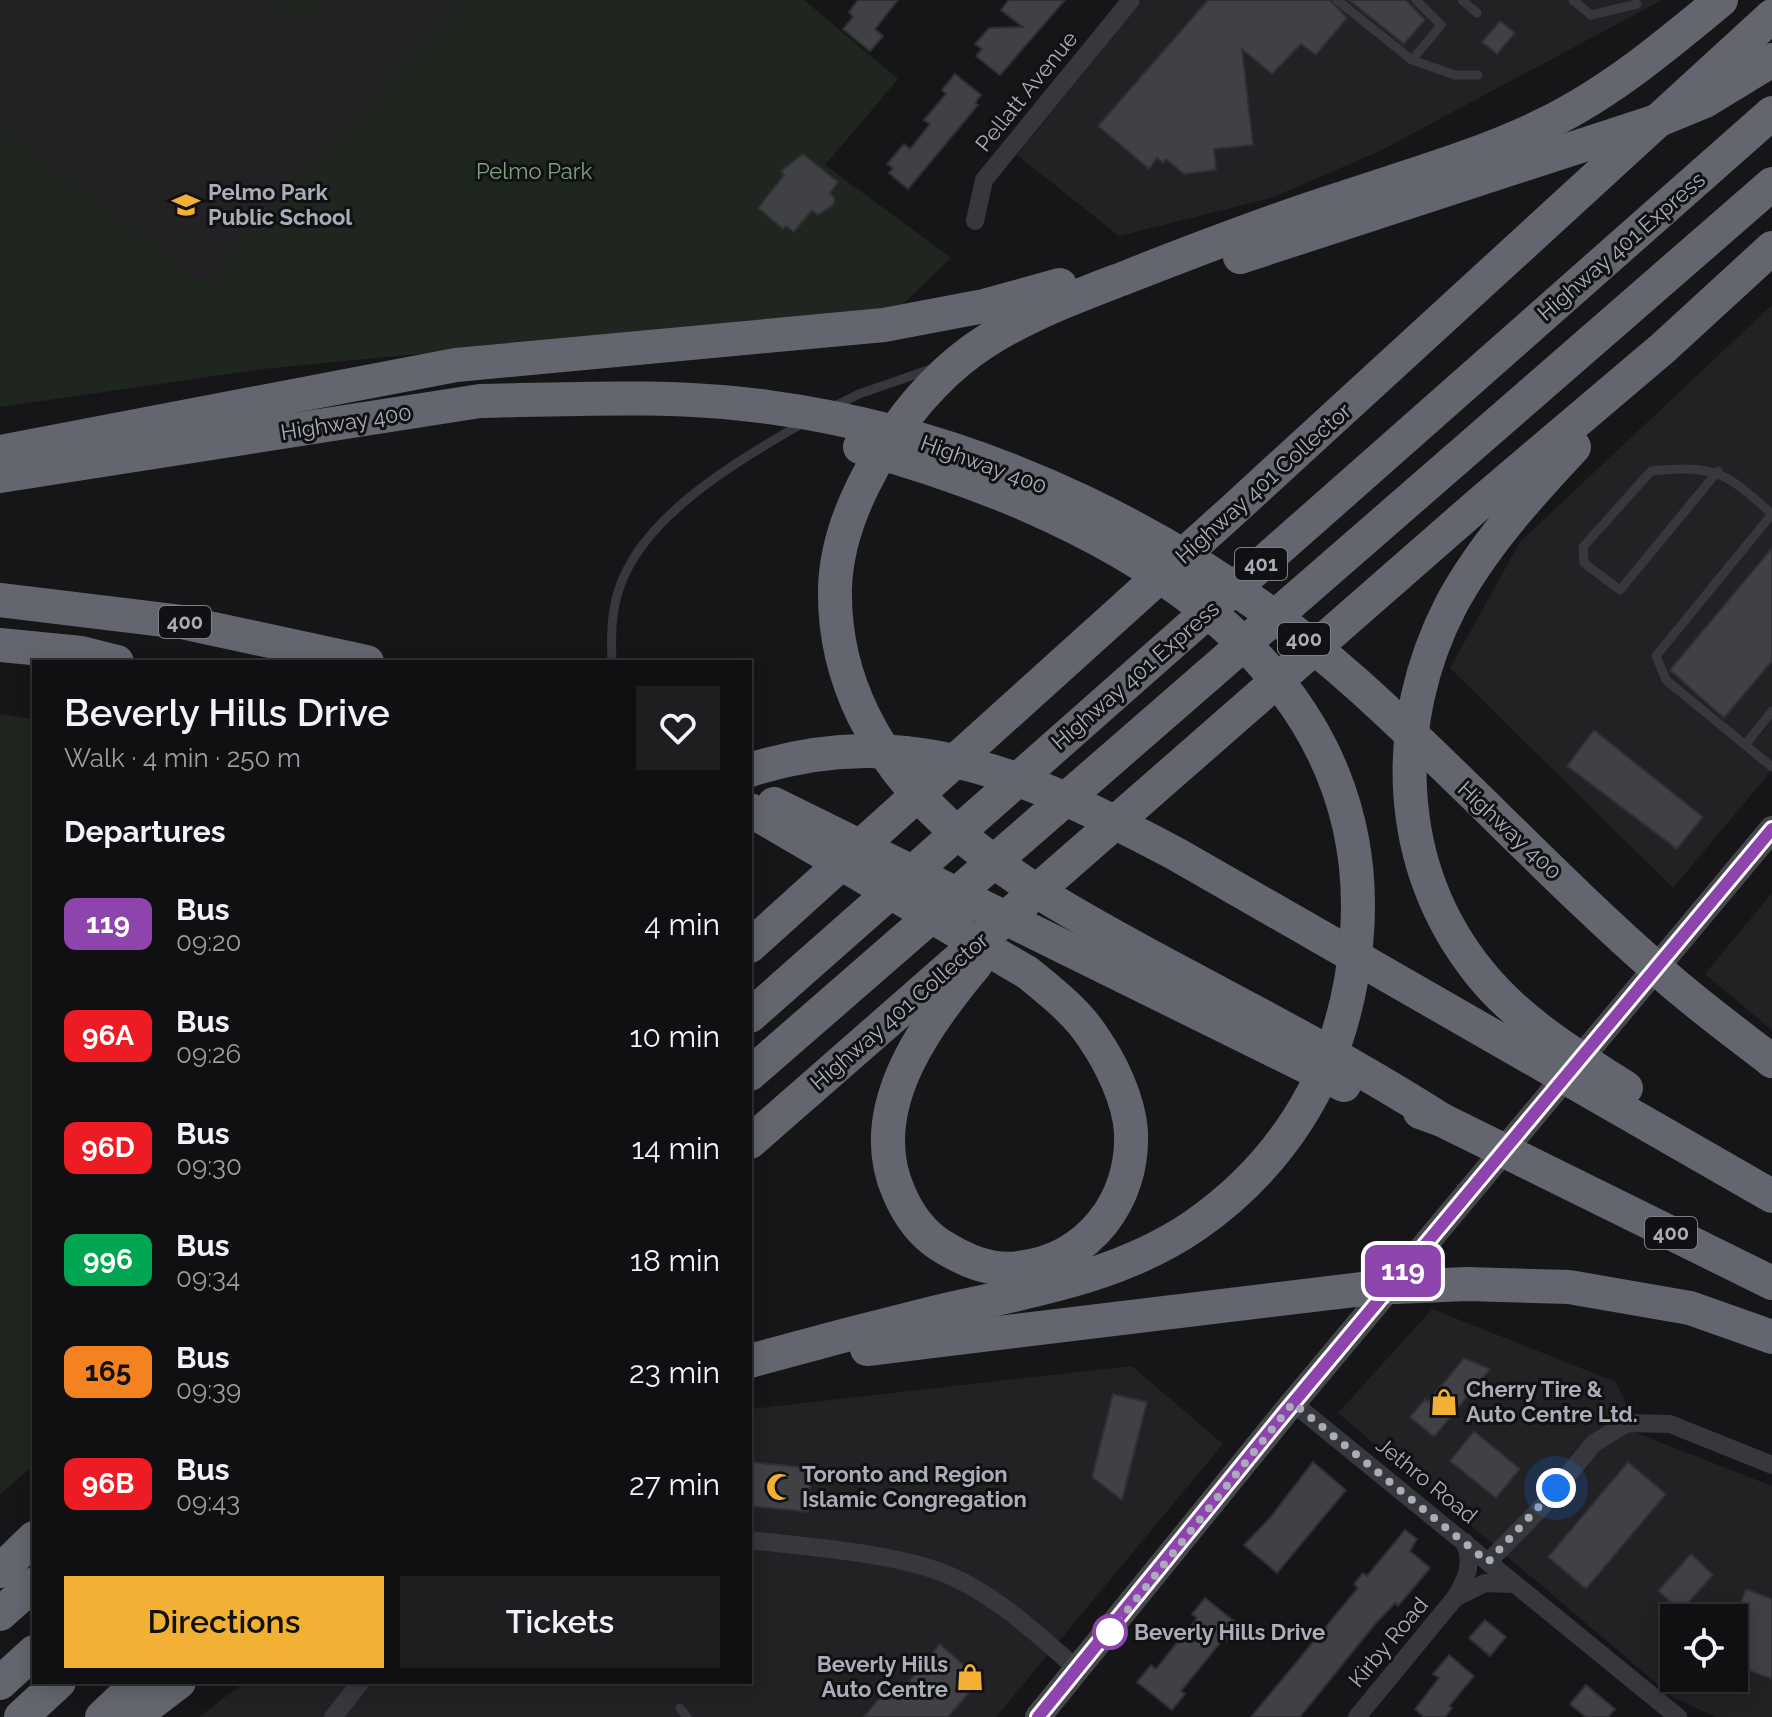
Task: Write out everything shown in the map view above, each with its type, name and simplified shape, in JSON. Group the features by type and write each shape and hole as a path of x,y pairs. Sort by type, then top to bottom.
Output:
{"highway":[{"path":"1296,1047 1084,920 979,850 935,812 896,771 858,707 836,640 835,596 843,537 856,500 904,420 961,359 1013,326 1066,301 1257,228 1538,128 1630,73 1721,0"},
{"name":"Highway 401 Collector","path":"752,944 1772,16"},
{"path":"904,420 986,362 1060,323 1208,267 1654,122 1705,101 1772,60"},
{"name":"Highway 401 Express","path":"752,1014 1772,113"},
{"name":"Highway 401 Express","path":"752,1072 1772,184"},
{"path":"0,452 456,365 833,331 939,316 1257,228"},
{"name":"Highway 401 Collector","path":"752,1140 1663,348 1772,248"},
{"path":"1663,348 1526,501 1471,572 1436,638 1423,674 1412,717 1407,760 1410,807 1422,866 1439,908 1460,946 1480,973 1521,1014 1643,1110 1772,1196"},
{"name":"Highway 400","path":"0,476 480,401 559,399 696,407 766,406 832,417 951,462 1047,485 1121,537 1242,593 1307,641 1665,976 1772,1061"},
{"path":"752,1362 1085,1279 1143,1255 1193,1227 1267,1163 1312,1100 1330,1061 1345,1012 1359,923 1358,873 1349,822 1330,767 1302,712 1265,663 1229,627 1188,597 1121,537"},
{"name":"400","path":"0,600 181,622 358,660"},
{"path":"0,645 81,653 109,660"},
{"path":"752,770 849,753 894,752 973,763 1076,802 1176,854 1514,1050 1772,1172"},
{"path":"752,794 796,827 1028,973 1063,1002 1092,1035 1115,1076 1131,1129 1130,1165 1120,1196 1105,1223 1083,1242 1042,1263 994,1269 964,1258 929,1238 906,1211 889,1164 890,1117 905,1067 927,1028 984,954 1057,872"},
{"path":"752,811 796,827 1057,945 1296,1047"},
{"name":"400","path":"1296,1047 1772,1283"},
{"path":"752,1362 1263,1299 1371,1288 1467,1284 1584,1290 1690,1308 1772,1337"},
{"path":"0,1571 32,1540"},
{"path":"0,1614 32,1586"},
{"path":"0,1683 32,1654"},
{"path":"21,1717 57,1684"},
{"path":"102,1717 137,1684"},
{"path":"133,1717 176,1684"}],"main road":[{"path":"1038,1717 1293,1403 1772,829"}],"street":[{"name":"Pellatt Avenue","path":"975,221 984,180 1131,0"},
{"name":"Jethro Road","path":"1293,1403 1465,1542 1669,1715"},
{"path":"1488,1562 1539,1510 1594,1443 1627,1423 1670,1424 1772,1465"},
{"path":"752,1540 845,1552 937,1571 977,1590 1078,1670"},
{"name":"Kirby Road","path":"1357,1717 1455,1598 1468,1576 1470,1562 1465,1542"},
{"name":"Kirby Road","path":"1455,1598 1485,1583 1513,1584"},
{"path":"333,1717 359,1684"}],"lane":[{"path":"1337,0 1412,60 1455,75 1478,75"},
{"path":"1412,60 1441,25 1416,0"},
{"path":"1462,0 1477,13"},
{"path":"1573,0 1591,15 1637,4"},
{"path":"612,660 612,621 620,587 647,537 718,476 811,418 859,394 961,359"},
{"path":"1718,471 1620,590 1584,563 1583,547 1651,471 1690,467 1718,471 1772,514 1656,656 1666,680 1772,767"},
{"path":"1745,745 1772,711"},
{"path":"680,1708 687,1717"}],"shaded area":[{"name":"Pelmo Park Public School","path":"0,0 459,0 202,282 0,129"},
{"path":"1142,0 1662,0 1380,151 1271,198 1119,236 1017,155"},
{"path":"1772,305 1772,770 1673,888 1450,668 1520,542"},
{"path":"1772,893 1772,1030 1705,974"},
{"path":"1432,1309 1616,1382 1639,1434 1772,1486 1772,1717 1716,1717 1667,1692 1748,1692 1748,1604 1660,1604 1660,1686 1338,1413"},
{"path":"1132,1366 1223,1444 996,1717 199,1717 242,1684 752,1684 752,1409"}],"green space":[{"path":"269,0 328,0 300,25"},
{"name":"Pelmo Park","path":"459,0 804,0 898,79 825,165 951,258 900,307 263,369 0,407 0,129 202,282"},
{"path":"0,714 32,719 32,1467 0,1494"}],"building":[{"path":"858,0 898,0 875,29 883,36 870,51 843,29 853,17 849,12"},
{"path":"1009,0 1065,0 1000,75 976,56 982,49 975,44 989,28 1023,27 1001,10"},
{"path":"1208,0 1330,0 1347,18 1316,55 1301,44 1272,74 1242,49 1253,145 1214,149 1216,170 1184,174 1166,159 1163,163 1157,158 1149,169 1098,126"},
{"path":"1349,0 1406,0 1425,20 1404,44"},
{"path":"1500,21 1515,33 1497,54 1482,42"},
{"path":"955,74 981,95 975,103 978,105 908,189 889,173 893,168 887,164 904,144 910,149 930,124 924,120 946,94 942,90"},
{"path":"803,154 838,182 830,193 835,199 833,205 818,215 812,210 794,232 786,226 783,229 758,208 784,175 781,171"},
{"path":"1772,548 1772,661 1724,718 1670,670"},
{"path":"1594,730 1703,817 1677,849 1567,766"},
{"path":"1464,1358 1490,1369 1434,1437 1410,1417 1425,1399 1428,1402"},
{"path":"1113,1394 1147,1402 1122,1500 1092,1477"},
{"path":"1474,1431 1520,1469 1496,1498 1450,1461"},
{"name":"Toronto and Region Islamic Congregation","path":"752,1462 812,1468 808,1512 752,1506"},
{"path":"1313,1462 1346,1490 1277,1573 1244,1545 1270,1518"},
{"path":"1628,1462 1666,1494 1586,1589 1548,1557"},
{"path":"1405,1530 1417,1539 1410,1551 1430,1568 1398,1606 1395,1603 1375,1624 1300,1717 1251,1717 1358,1588 1354,1584 1363,1573 1367,1576"},
{"path":"1691,1554 1713,1575 1687,1604 1673,1604 1658,1591"},
{"path":"1746,1589 1772,1599 1772,1679 1748,1670 1748,1604 1740,1604"},
{"path":"1205,1598 1240,1626 1227,1642 1223,1639 1181,1691 1185,1694 1172,1710 1137,1682 1151,1665 1156,1669 1197,1618 1192,1614"},
{"path":"1485,1620 1506,1637 1490,1656 1469,1638"},
{"path":"940,1644 980,1680 948,1717 864,1717 890,1685 899,1693"},
{"path":"1449,1655 1474,1676 1449,1706 1452,1708 1445,1717 1424,1717 1415,1709 1439,1678 1433,1674"},
{"path":"1586,1685 1615,1709 1608,1717 1586,1717 1570,1704"}],"bus line":[{"name":"119","path":"1038,1717 1283,1415 1772,829"}],"place":[{"name":"Pelmo Park Public School","path":"186,205"},
{"name":"Cherry Tire & Auto Centre Ltd.","path":"1444,1402"},
{"name":"Toronto and Region Islamic Congregation","path":"780,1487"},
{"name":"Beverly Hills Drive","path":"1110,1632"},
{"name":"Beverly Hills Auto Centre","path":"970,1677"}],"route":[{"path":"1110,1632 1293,1403 1488,1562 1556,1488"}]}
